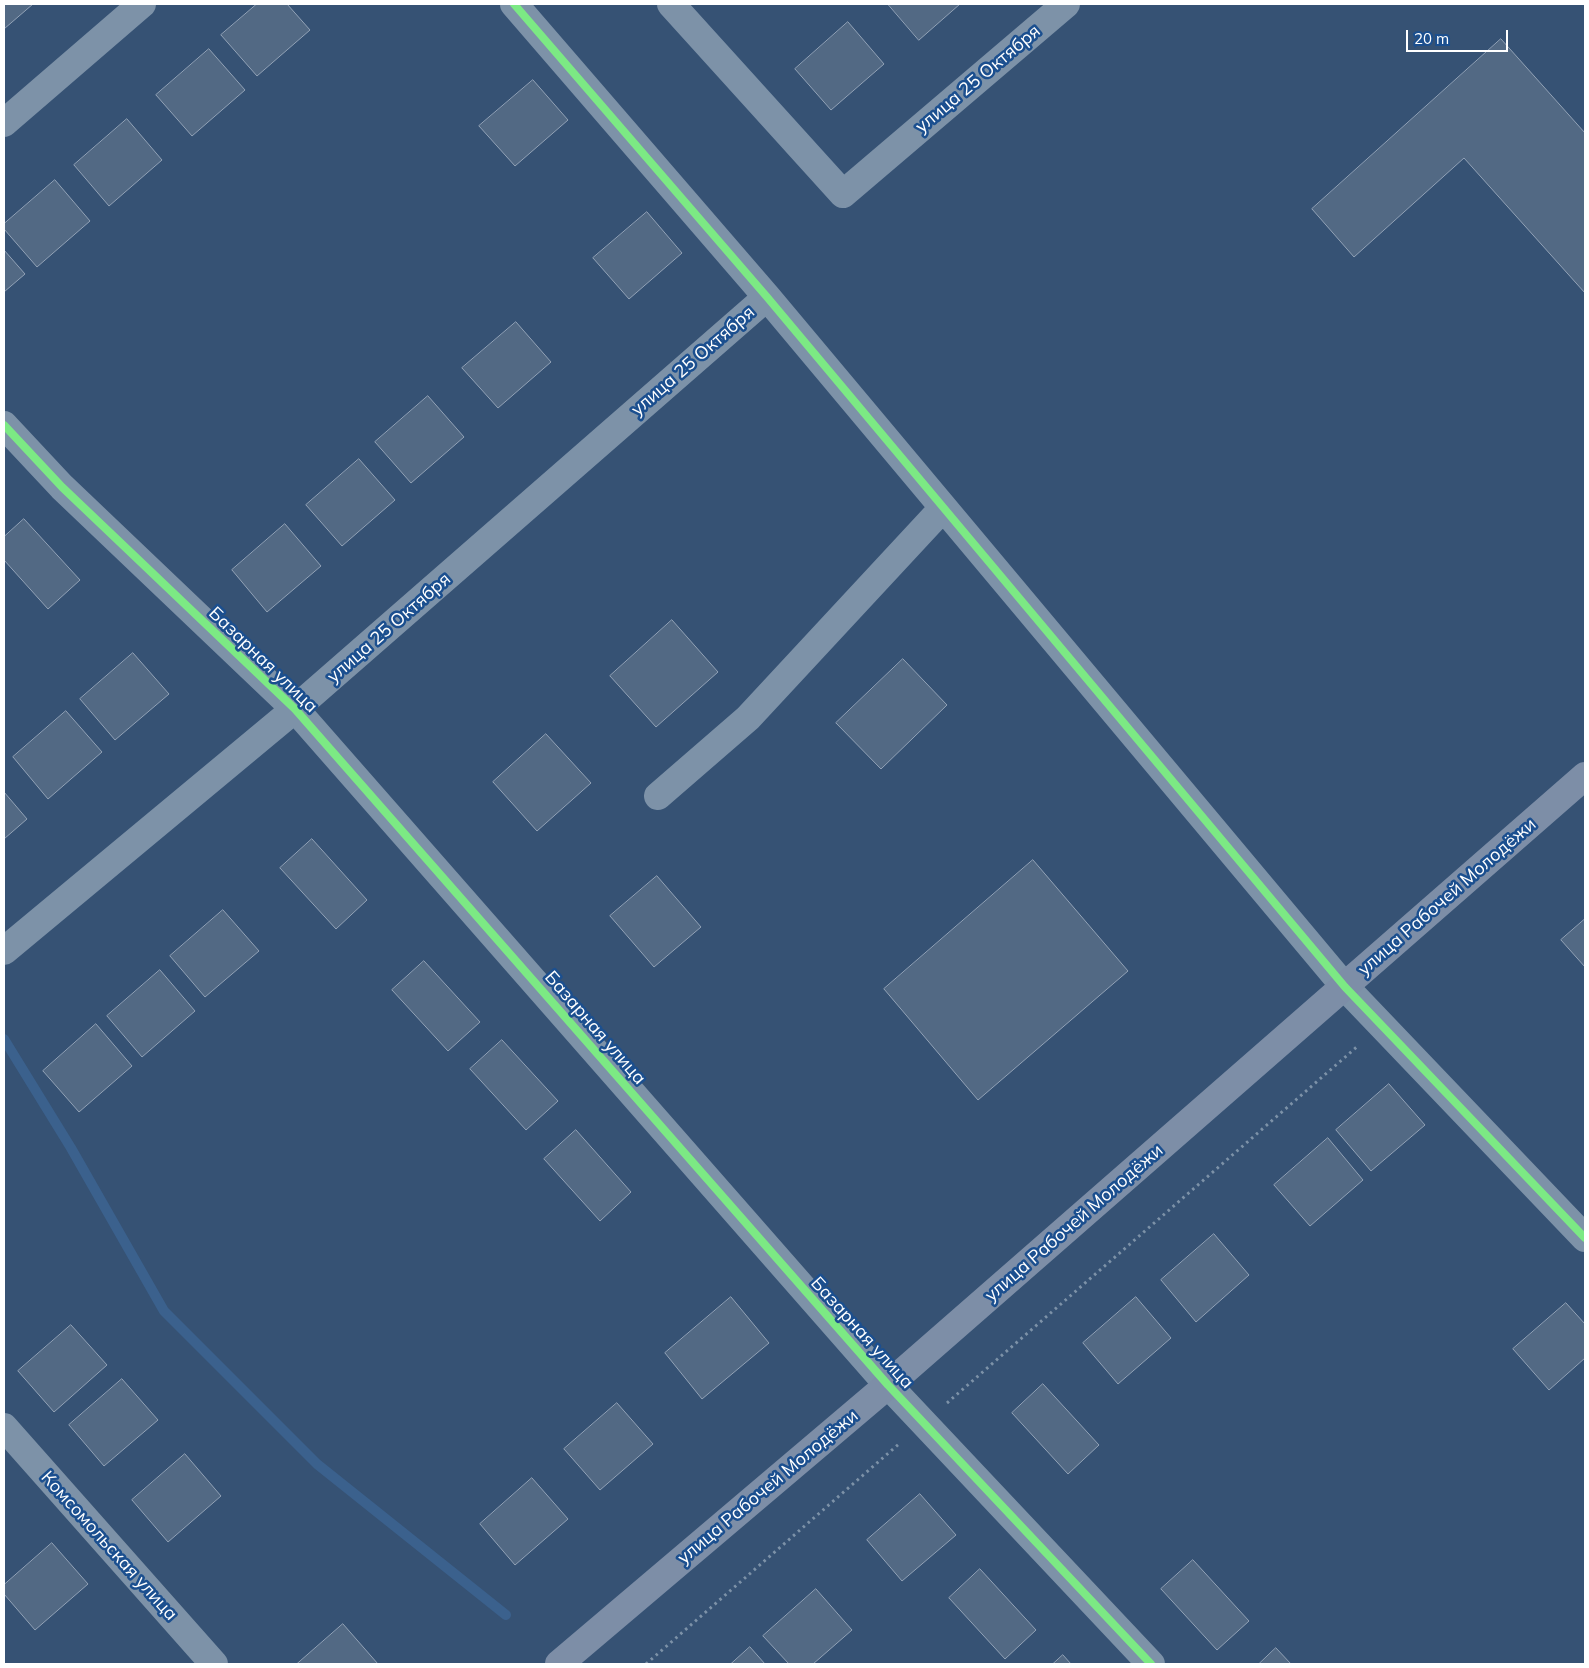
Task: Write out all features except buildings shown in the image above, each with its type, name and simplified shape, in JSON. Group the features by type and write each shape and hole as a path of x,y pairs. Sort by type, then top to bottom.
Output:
{"main road":[{"name":"улица Рабочей Молодёжи","path":"559,1664 888,1385 1585,776"}],"street":[{"path":"4,123 142,4"},
{"path":"514,4 767,297 1345,987 1585,1238"},
{"name":"улица 25 Октября","path":"671,4 843,194 1066,4"},
{"name":"улица 25 Октября","path":"4,951 295,710 767,297"},
{"name":"Базарная улица","path":"4,424 62,487 295,710 888,1385 1151,1664"},
{"path":"658,796 748,718 943,508"},
{"name":"Комсомольская улица","path":"4,1427 214,1664"}],"path":[{"path":"646,1664 1382,1026"}],"waterway":[{"path":"4,1039 71,1148 164,1311 317,1464 506,1615"}],"cycle path":[{"path":"514,4 767,297 1345,987 1585,1238"},
{"path":"4,425 62,487 295,709 888,1385 1151,1664"}]}
